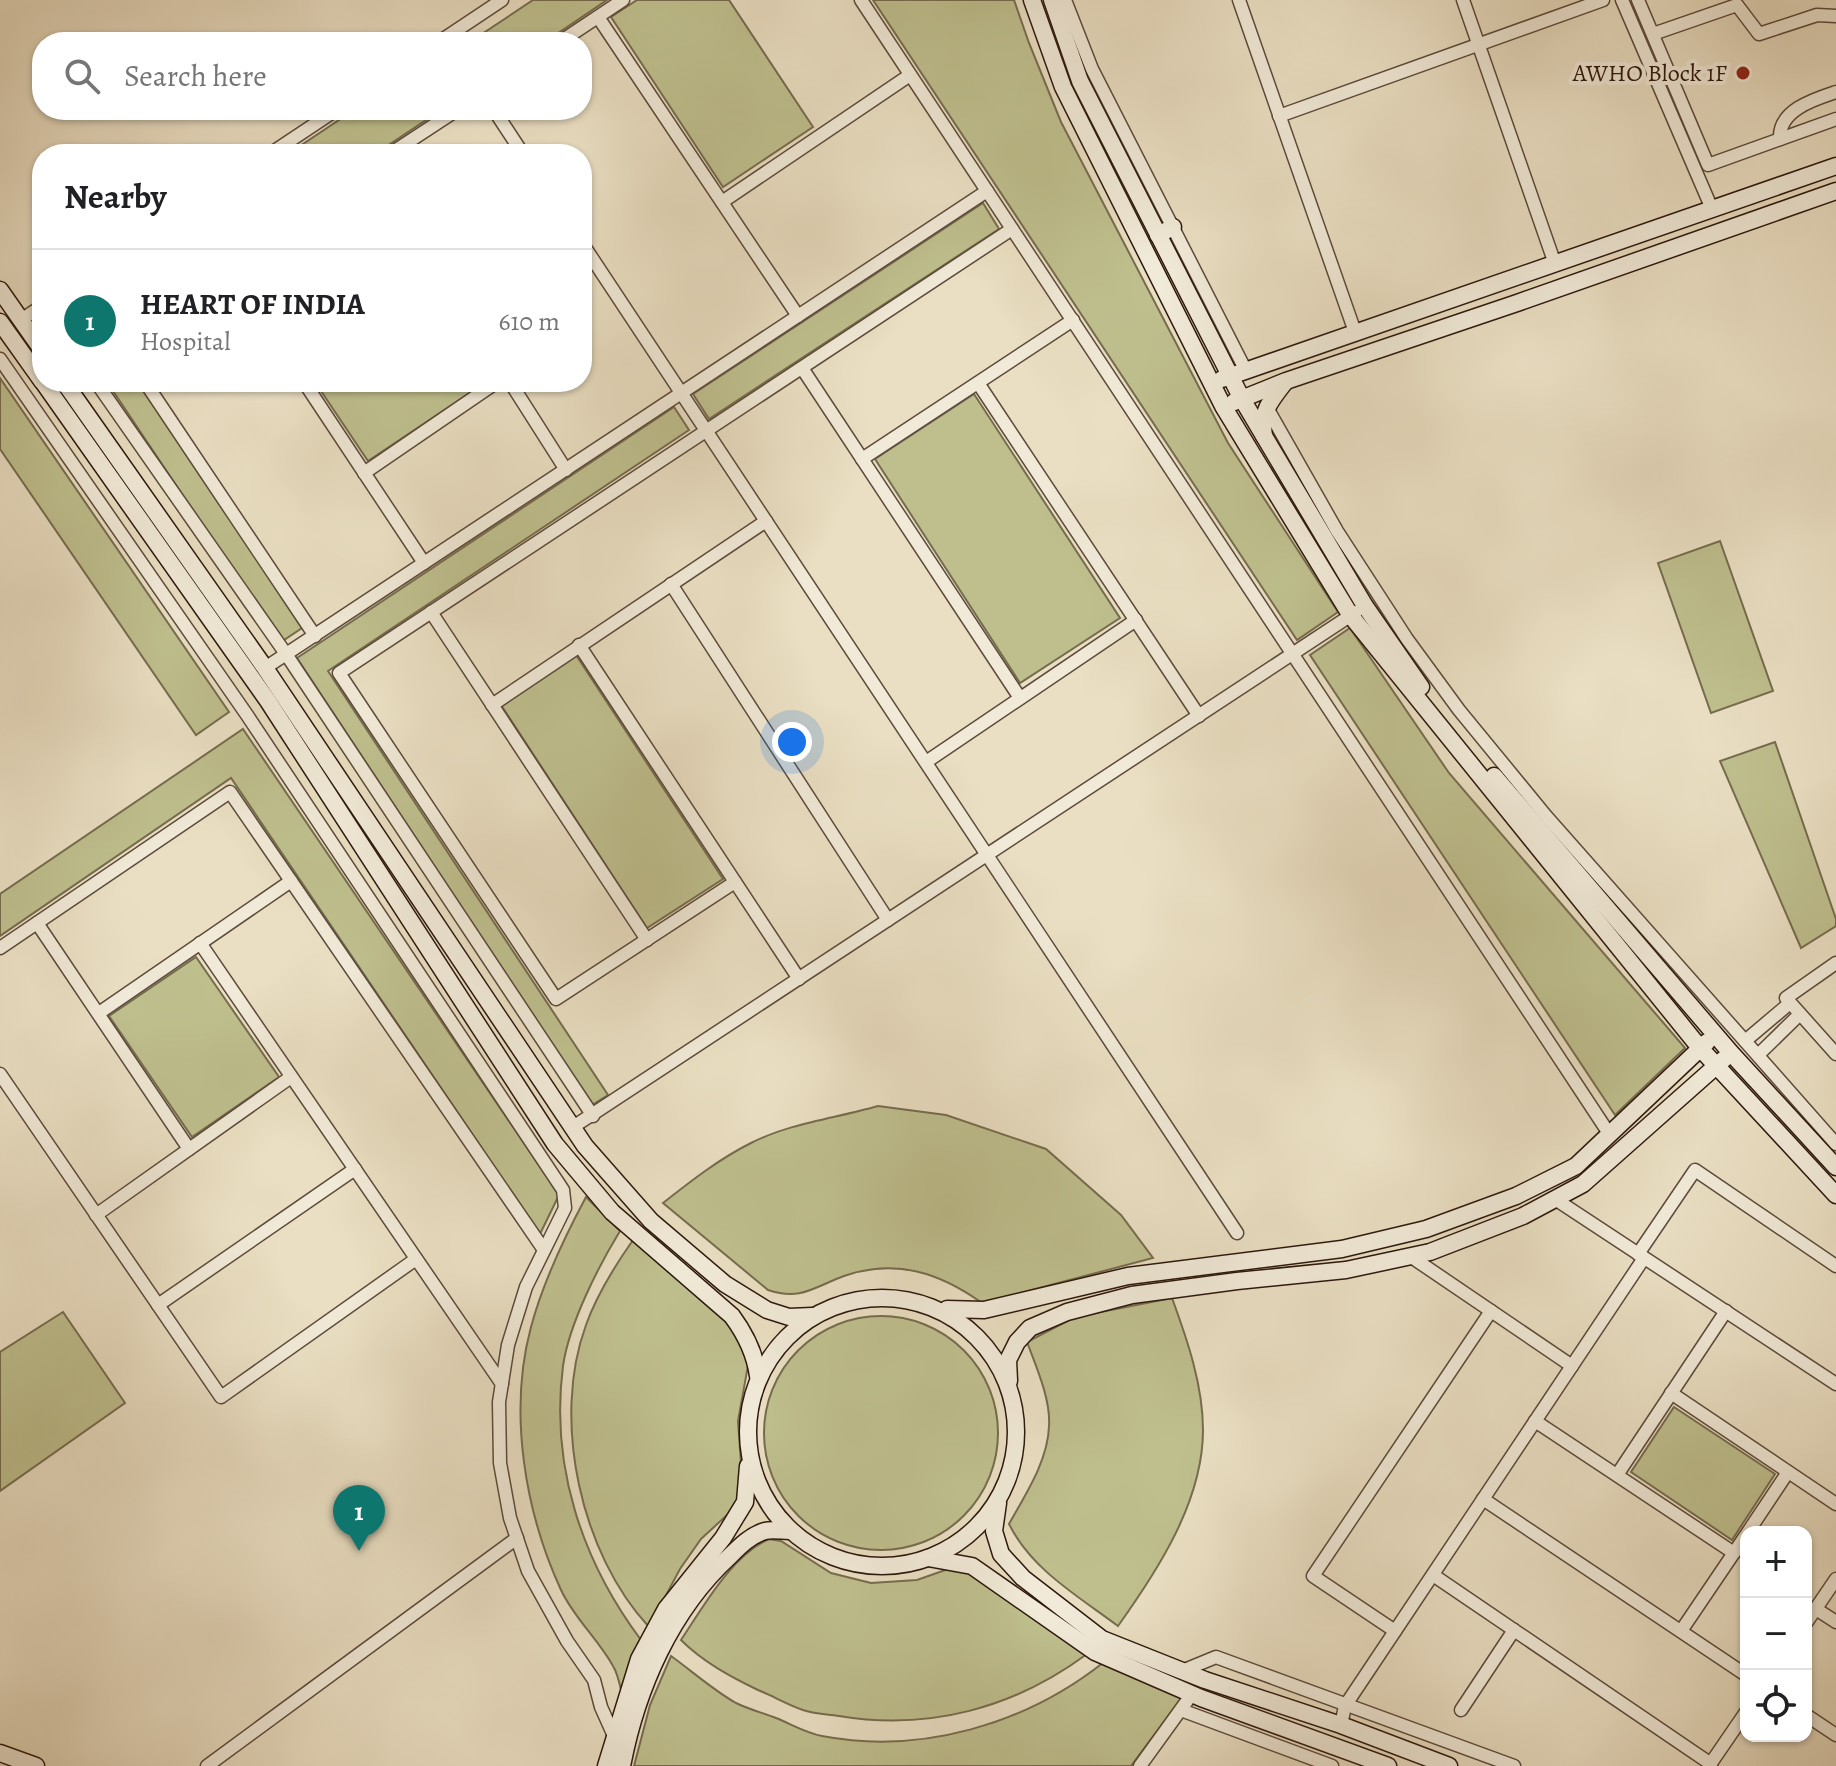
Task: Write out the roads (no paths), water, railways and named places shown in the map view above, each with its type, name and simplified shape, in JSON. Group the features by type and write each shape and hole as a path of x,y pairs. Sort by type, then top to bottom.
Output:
{"street":[{"path":"456,32 502,0"},
{"path":"575,32 623,0"},
{"path":"861,0 1610,1135"},
{"path":"1032,0 1063,87 1223,406 1358,611 1700,1048 1836,1195"},
{"path":"1052,0 1080,81 1165,231 1237,372 1242,399 1331,535 1459,710 1546,816 1836,1144"},
{"path":"1065,0 1092,69 1217,353 1237,372"},
{"path":"1239,0 1355,332"},
{"path":"1463,0 1555,264"},
{"path":"1279,116 1603,0"},
{"path":"1622,0 1712,209"},
{"path":"1638,0 1708,165 1836,119"},
{"path":"1814,0 1817,15"},
{"path":"1653,34 1737,5 1759,34 1817,15 1836,16"},
{"path":"598,17 798,316"},
{"path":"722,202 910,75"},
{"path":"1780,139 1780,131 1789,116 1808,101 1836,92"},
{"path":"285,144 321,120"},
{"path":"405,144 442,120"},
{"path":"501,120 516,144"},
{"path":"1213,382 1836,166"},
{"path":"265,668 987,191"},
{"path":"1223,406 1286,381 1836,191"},
{"path":"735,882 556,999 339,673 1012,229"},
{"path":"592,258 1237,1233"},
{"path":"0,290 32,336"},
{"path":"21,320 32,313"},
{"path":"862,459 1073,320"},
{"path":"0,322 32,368"},
{"path":"0,359 247,715 563,1190 565,1208 526,1287 508,1345 499,1402 500,1463 510,1518 528,1571 567,1641 594,1680 601,1707 614,1736"},
{"path":"802,368 1020,698"},
{"path":"1265,438 1262,422 1266,406 1286,381"},
{"path":"978,383 1199,716"},
{"path":"49,392 268,701 564,1156 612,1212 732,1316 744,1331 755,1357 758,1376"},
{"path":"71,392 265,668 585,1146 651,1221 725,1284 767,1310 789,1317 812,1316"},
{"path":"103,392 286,654 593,1116"},
{"path":"152,392 315,636"},
{"path":"311,392 424,563"},
{"path":"364,473 482,392"},
{"path":"516,392 566,470"},
{"path":"1266,406 1331,535 1358,611 1438,711 1731,1053 1836,1167"},
{"path":"492,705 766,521"},
{"path":"671,584 888,920"},
{"path":"573,1127 1358,611"},
{"path":"431,612 647,940"},
{"path":"926,762 1136,620"},
{"path":"579,645 799,979"},
{"path":"0,948 230,792 544,1250"},
{"path":"99,1013 291,881"},
{"path":"37,923 189,1149"},
{"path":"200,943 502,1384"},
{"path":"1836,963 1786,998 1836,1054"},
{"path":"1745,1041 1790,1003"},
{"path":"1758,1055 1800,1014"},
{"path":"606,1766 639,1659 666,1609 723,1538 745,1502 749,1472 750,1400 758,1376 785,1337 812,1316 854,1299 895,1297 947,1309 984,1310 1128,1276 1342,1249 1426,1229 1516,1196 1576,1166 1716,1033"},
{"path":"1009,1388 1008,1360 1017,1342 1030,1328 1067,1312 1132,1295 1346,1270 1430,1252 1523,1216 1583,1184 1731,1053"},
{"path":"0,1074 221,1397 416,1259"},
{"path":"96,1215 291,1077"},
{"path":"549,1168 564,1156"},
{"path":"158,1305 355,1169"},
{"path":"1341,1725 1345,1706 1572,1366 1695,1170 1836,1266"},
{"path":"1555,1199 1836,1384"},
{"path":"1410,1256 1572,1366"},
{"path":"947,1309 971,1331 999,1365 1009,1388 1016,1416 1014,1458 998,1501 994,1531 1001,1554 1023,1578 1102,1639 1182,1671 1341,1725 1449,1766"},
{"path":"1395,1631 1313,1576 1491,1311"},
{"path":"1617,1475 1726,1311"},
{"path":"1671,1393 1836,1504"},
{"path":"1535,1421 1734,1553"},
{"path":"747,1449 762,1496 789,1531 821,1554 867,1568 928,1558 952,1548 969,1535 998,1501"},
{"path":"1752,1526 1788,1472"},
{"path":"1483,1499 1740,1671"},
{"path":"622,1766 630,1725 653,1664 679,1617 711,1573 746,1541 766,1530 789,1531"},
{"path":"207,1766 517,1538"},
{"path":"1681,1631 1740,1544"},
{"path":"928,1558 972,1566 1095,1652 1192,1694 1388,1766"},
{"path":"1433,1575 1710,1765 1740,1721"},
{"path":"1812,1615 1836,1579"},
{"path":"1816,1609 1836,1622"},
{"path":"1461,1710 1514,1630"},
{"path":"1182,1671 1216,1657 1514,1766"},
{"path":"1140,1766 1192,1694"},
{"path":"1181,1710 1332,1766"},
{"path":"1812,1719 1836,1735"},
{"path":"0,1753 36,1766"}],"place":[{"name":"AWHO Block 1F","path":"1743,73"},
{"name":"HEART OF INDIA","path":"359,1551"}]}
